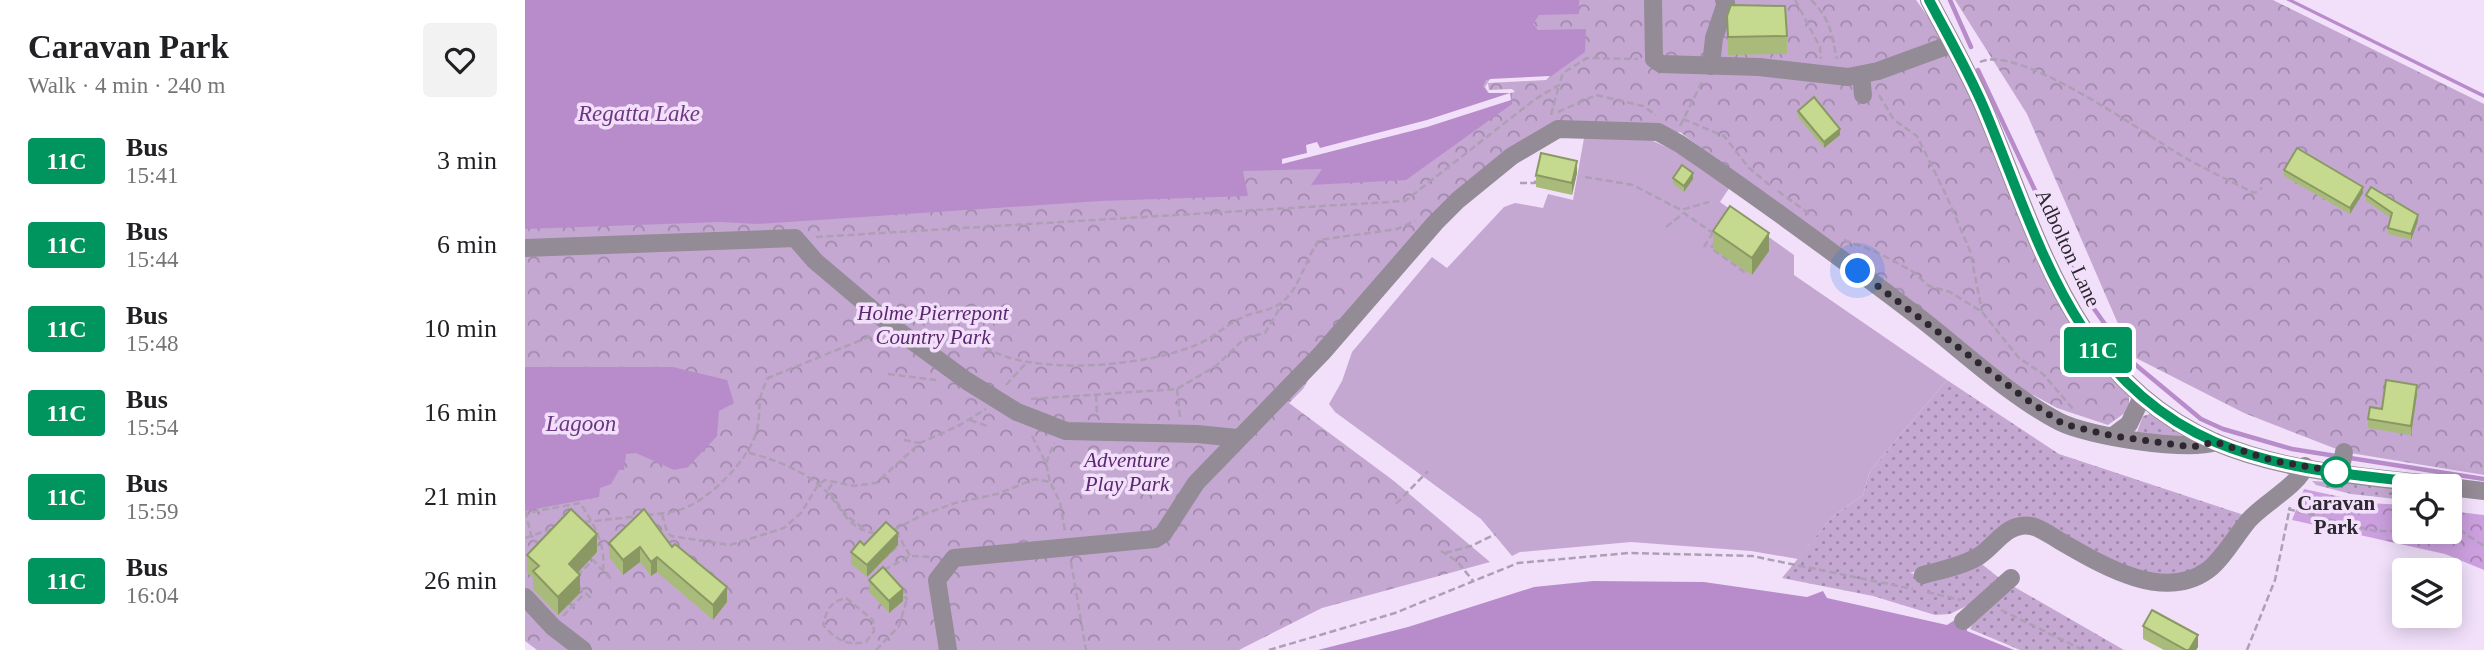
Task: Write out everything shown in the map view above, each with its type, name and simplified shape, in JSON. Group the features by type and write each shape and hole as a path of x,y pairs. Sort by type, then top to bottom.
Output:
{"street":[{"path":"1653,0 1654,59 1661,64 1770,69 1822,76 1858,75 1952,44"},
{"path":"1711,66 1714,38 1724,0"},
{"name":"Adbolton Lane","path":"1929,0 1985,109 2058,289 2086,336 2142,397 2174,420 2215,442 2274,461 2392,479"},
{"path":"1766,87 1770,69"},
{"path":"1858,75 1863,94"},
{"path":"948,650 937,580 954,558 1155,538 1163,534 1193,487 1246,438 1445,212 1512,156 1558,129 1658,132 1837,255 2063,424 2113,436 2192,447 2215,442"},
{"path":"525,248 795,238 815,261 893,327 967,381 1017,412 1066,431 1184,433 1246,438"},
{"path":"2113,436 2129,424 2142,397"},
{"path":"2340,472 2344,452"},
{"path":"2201,590 2210,569 2251,518 2302,477 2305,466"},
{"name":"Adbolton Lane","path":"2462,488 2484,491"},
{"path":"1923,575 1977,558 2008,530 2022,525 2037,528 2104,567 2148,580 2191,578 2210,569"},
{"path":"1963,621 2011,578"},
{"path":"525,597 553,627 583,650"}],"path":[{"path":"1795,0 1820,47 1822,76"},
{"path":"1811,0 1832,27 1836,57 1858,75 1894,120 1917,136 1970,251 1982,312"},
{"path":"1654,59 1587,58 1563,73 1552,114 1596,95 1635,104 1663,117"},
{"path":"1987,58 2004,61 2071,86 2181,155 2254,193 2262,188"},
{"path":"1669,139 1676,134 1711,66"},
{"path":"795,238 1392,204 1405,201 1534,100 1559,85"},
{"path":"1683,119 1724,136 1749,168 1807,210 1816,221"},
{"path":"1520,183 1536,183 1537,173"},
{"path":"1585,177 1633,186 1683,212 1713,232 1718,237 1711,248 1747,274"},
{"path":"1667,227 1683,212 1709,202"},
{"path":"1030,399 1177,389 1216,366 1245,338 1265,333 1292,292 1309,254 1319,240 1397,229 1417,220"},
{"path":"1704,247 1720,222"},
{"path":"1842,239 1877,252 1912,271 1929,286 1950,292 1982,312 2019,358 2043,374 2077,414"},
{"path":"581,523 682,510 717,486 749,453 757,429 758,399 768,378 893,327 938,316 983,347 1027,362 1089,365 1167,354 1216,335 1242,317 1270,310 1283,302"},
{"path":"662,514 667,532 671,536 730,545 784,528 801,513 818,485 825,480 854,486 876,483 920,443 981,415 1027,362"},
{"path":"888,373 925,380 967,381"},
{"path":"1177,389 1184,433"},
{"path":"1096,394 1098,431"},
{"path":"970,420 986,426"},
{"path":"1024,426 1046,463 1050,482 1060,502 1086,650"},
{"path":"904,440 920,443"},
{"path":"749,453 807,477 818,485 861,531 879,534 895,530 955,503 997,494 1035,479 1050,482"},
{"path":"1396,504 1428,471"},
{"path":"833,483 828,490 857,526 874,532 895,530"},
{"path":"2246,650 2275,580 2287,535 2288,509 2295,499"},
{"path":"543,551 531,534 526,513 580,503 605,553 603,570"},
{"path":"2288,509 2375,531 2392,531"},
{"path":"525,538 561,527"},
{"path":"895,530 910,556"},
{"path":"2462,532 2484,546"},
{"path":"1445,553 1471,546 1496,534"},
{"path":"888,566 884,560 899,545"},
{"path":"1441,551 1473,581"},
{"path":"1269,650 1395,612 1518,563 1629,553 1752,556 1985,604 2083,650"},
{"path":"876,579 888,566 910,556 954,558"},
{"path":"593,600 573,581 593,561 613,580"},
{"path":"884,571 892,578"},
{"path":"876,650 899,626 907,599 899,586"},
{"path":"571,608 585,593"},
{"path":"900,593 907,599"},
{"path":"846,598 873,620 874,631 866,642 853,645 839,641 823,625 827,609 835,601 846,598"}],"green space":[{"name":"Holme Pierrepont Country Park","path":"525,0 1916,0 1931,21 1977,105 2033,251 2082,345 2129,396 2129,410 2108,425 2057,408 2024,390 1680,132 1668,135 1551,126 1352,305 1303,389 1289,403 1394,481 1490,562 1322,608 1239,650 537,650 525,641"},
{"path":"1955,0 2273,0 2484,104 2484,475 2344,452 2244,413 2132,356 2027,114"},
{"path":"1584,138 1651,140 1699,162 1732,184 1720,202 1794,255 1794,275 1947,380 1870,471 1863,495 1832,517 1798,559 1751,551 1631,542 1520,552 1512,556 1481,519 1335,412 1329,404 1342,381 1352,352 1432,257 1447,268 1504,207 1515,203 1543,208 1548,194 1573,200"},
{"path":"1947,380 2059,454 2247,516 2212,562 2188,576 2134,574 2038,526 1976,552 1910,573 1932,578 1978,561 2003,581 1989,595 1950,614 1935,615 1873,596 1782,578 1832,517 1863,495 1870,471"},
{"path":"2153,413 2193,440 2137,432 2143,416"},
{"path":"2312,481 2392,485 2392,499 2351,494 2316,485"},
{"path":"2304,489 2369,503 2392,504 2392,542 2292,520"},
{"path":"2462,512 2484,515 2484,570 2462,561 2462,558 2400,544 2462,544"},
{"path":"2011,585 2124,650 2020,650 1970,629 1974,621"}],"water":[{"name":"Regatta Lake","path":"525,0 1579,0 1579,14 1539,15 1533,24 1538,30 1586,29 1585,52 1550,77 1486,80 1483,86 1488,93 1512,92 1512,104 1406,180 1311,185 1322,169 1243,171 1248,196 1100,201 758,224 720,222 525,229"},
{"path":"2286,0 2293,0 2484,94 2484,98"},
{"name":"Lagoon","path":"525,367 673,367 727,380 734,403 719,411 717,436 688,467 674,470 636,453 626,454 624,470 619,470 611,484 600,488 599,497 525,511"},
{"path":"1593,581 1704,582 1807,597 1823,591 1827,598 1947,625 1958,618 1967,624 1967,631 2014,650 1318,650 1408,627 1534,587"}],"pier":[{"path":"1550,76 1546,80 1488,83 1489,90 1512,89 1515,92 1489,93 1485,87 1490,79"},
{"path":"1510,93 1511,100 1427,127 1282,164 1282,159 1307,153 1306,145 1317,142 1320,148 1427,120"}],"building":[{"path":"1731,5 1785,6 1787,36 1728,37 1727,16"},
{"path":"1814,97 1840,129 1824,142 1798,111"},
{"path":"2297,148 2363,187 2350,208 2284,170"},
{"path":"1541,153 1577,161 1572,183 1536,175"},
{"path":"1682,165 1693,173 1684,186 1673,178"},
{"path":"2371,187 2418,215 2411,234 2388,228 2392,213 2366,195"},
{"path":"1730,206 1769,233 1752,258 1713,231"},
{"path":"2386,380 2417,385 2411,426 2368,419 2370,407 2382,409"},
{"path":"571,509 597,534 569,564 580,575 558,597 533,571 539,566 527,555"},
{"path":"644,509 672,547 675,544 727,587 713,605 657,557 651,562 640,547 623,560 609,543"},
{"path":"886,522 898,533 867,565 851,552 860,541 864,545"},
{"path":"883,567 903,589 889,601 869,580"},
{"path":"2152,610 2198,635 2189,650 2143,626"}],"waterway":[{"path":"1950,0 1971,47"},
{"path":"1978,70 2085,296 2131,361 2201,419 2223,429 2292,449 2336,456"},
{"path":"2350,458 2484,479"}],"bus line":[{"name":"11C","path":"1929,0 1985,109 2036,241 2058,289 2086,336 2113,368 2142,397 2174,420 2215,442 2274,461 2392,479"}],"place":[{"name":"Caravan Park","path":"2336,472"}],"route":[{"path":"1858,271 2063,424 2113,436 2192,447 2202,447 2215,442 2274,461 2340,472 2336,472"}],"park label":[{"name":"Adventure Play Park","path":"1127,472"}]}
